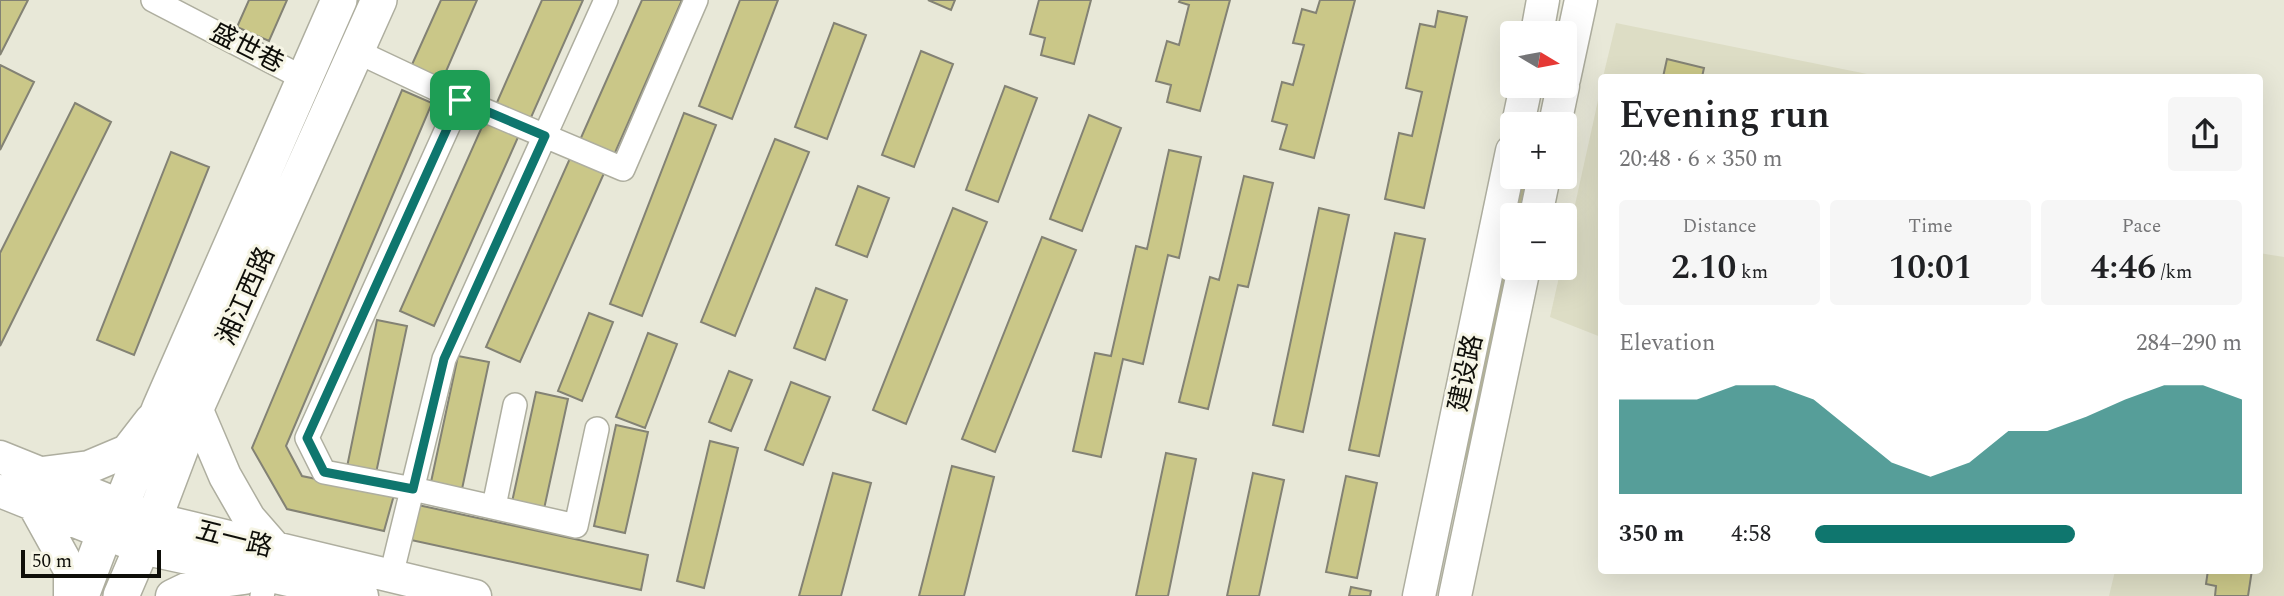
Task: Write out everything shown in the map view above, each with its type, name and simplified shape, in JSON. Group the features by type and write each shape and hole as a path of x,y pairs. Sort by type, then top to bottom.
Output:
{"main road":[{"name":"湘江西路","path":"81,596 160,408 339,0"},
{"name":"湘江西路","path":"121,596 196,408 379,0"}],"street":[{"name":"盛世巷","path":"153,0 303,78"},
{"path":"391,576 444,359 606,0"},
{"path":"356,51 460,100 623,169 696,0"},
{"path":"1540,21 1546,0 1581,3 1577,21"},
{"path":"460,100 307,438 324,472 494,506 576,526 597,429"},
{"name":"建设路","path":"1419,596 1504,189"},
{"name":"建设路","path":"1455,596 1521,280"},
{"path":"494,506 515,405"},
{"path":"40,474 89,467 127,451 160,408"},
{"path":"172,596 197,584 268,573 249,518 225,476 196,408"},
{"name":"五一路","path":"0,457 40,474 113,519 148,533 268,573 362,596"},
{"path":"1445,472 1480,478"},
{"name":"五一路","path":"0,491 34,505 113,519"},
{"path":"34,505 70,570 70,596"},
{"name":"五一路","path":"268,573 391,576 475,596"}],"shaded area":[{"path":"1616,23 1867,74 1604,74"},
{"path":"1598,101 1598,336 1550,317 1558,280 1577,280 1575,203"},
{"path":"1514,189 1529,189 1526,203 1511,203"},
{"path":"2263,254 2284,257 2284,596 2109,596 2114,574 2263,574"},
{"path":"1500,257 1500,280 1509,280 1470,461 1457,458"}],"building":[{"path":"0,0 28,0 0,55"},
{"path":"249,0 287,0 269,41 237,27"},
{"path":"441,0 477,0 441,83 410,69"},
{"path":"542,0 583,0 529,122 495,107"},
{"path":"642,0 682,0 614,155 580,140"},
{"path":"740,0 778,0 732,119 699,106"},
{"path":"928,0 955,0 951,10"},
{"path":"1039,0 1091,0 1074,64 1041,55 1045,38 1030,34"},
{"path":"1230,0 1200,111 1167,102 1171,85 1156,81 1167,41 1179,45 1189,5 1179,2"},
{"path":"1320,0 1355,0 1314,158 1280,149 1287,125 1272,121 1282,82 1293,85 1304,45 1293,43 1302,9 1316,13"},
{"path":"1438,11 1467,17 1424,208 1385,199 1399,133 1412,136 1422,92 1406,88 1420,24 1435,27"},
{"path":"834,23 866,35 827,139 795,127"},
{"path":"921,51 953,64 914,167 882,155"},
{"path":"1667,59 1704,68 1703,74 1664,74"},
{"path":"0,65 34,82 0,150"},
{"path":"1005,86 1037,98 998,202 966,190"},
{"path":"402,90 432,103 286,446 302,476 394,495 384,531 287,509 252,448"},
{"path":"75,103 111,122 0,346 0,253"},
{"path":"684,113 716,125 642,316 610,304"},
{"path":"1089,115 1121,128 1082,231 1050,219"},
{"path":"485,120 519,135 434,326 400,311"},
{"path":"775,139 809,152 735,336 701,322"},
{"path":"1169,150 1201,157 1179,258 1168,255 1143,364 1123,359 1101,457 1073,451 1095,353 1111,356 1136,246 1147,249"},
{"path":"171,152 209,167 134,355 97,340"},
{"path":"571,156 605,171 520,362 486,347"},
{"path":"1244,176 1273,183 1248,287 1238,285 1208,409 1179,402 1210,277 1219,280"},
{"path":"858,186 889,198 867,257 836,245"},
{"path":"953,208 987,222 906,424 873,410"},
{"path":"1319,208 1349,215 1303,432 1273,425"},
{"path":"1395,233 1425,239 1379,456 1349,450"},
{"path":"1042,237 1076,250 995,452 962,439"},
{"path":"816,288 847,300 825,360 794,348"},
{"path":"589,313 613,322 582,401 558,391"},
{"path":"377,320 407,326 376,473 347,467"},
{"path":"648,333 677,344 645,428 616,417"},
{"path":"458,356 489,362 462,489 431,482"},
{"path":"729,371 752,380 731,431 709,422"},
{"path":"791,382 830,397 803,465 765,450"},
{"path":"536,392 568,399 544,509 512,502"},
{"path":"616,425 648,432 625,533 594,526"},
{"path":"710,441 738,448 704,588 677,581"},
{"path":"1166,453 1196,459 1168,596 1136,596"},
{"path":"952,466 994,477 964,596 919,596"},
{"path":"833,473 871,483 841,596 799,596"},
{"path":"1253,473 1284,480 1259,596 1227,596"},
{"path":"1346,476 1377,483 1357,578 1326,572"},
{"path":"418,505 648,555 641,590 411,540"},
{"path":"2207,574 2251,574 2248,596 2215,596 2216,586 2206,584"},
{"path":"1351,587 1371,591 1370,596 1349,596"}],"route":[{"path":"460,100 545,136 444,359 413,489 324,472 307,438 460,100"}]}
